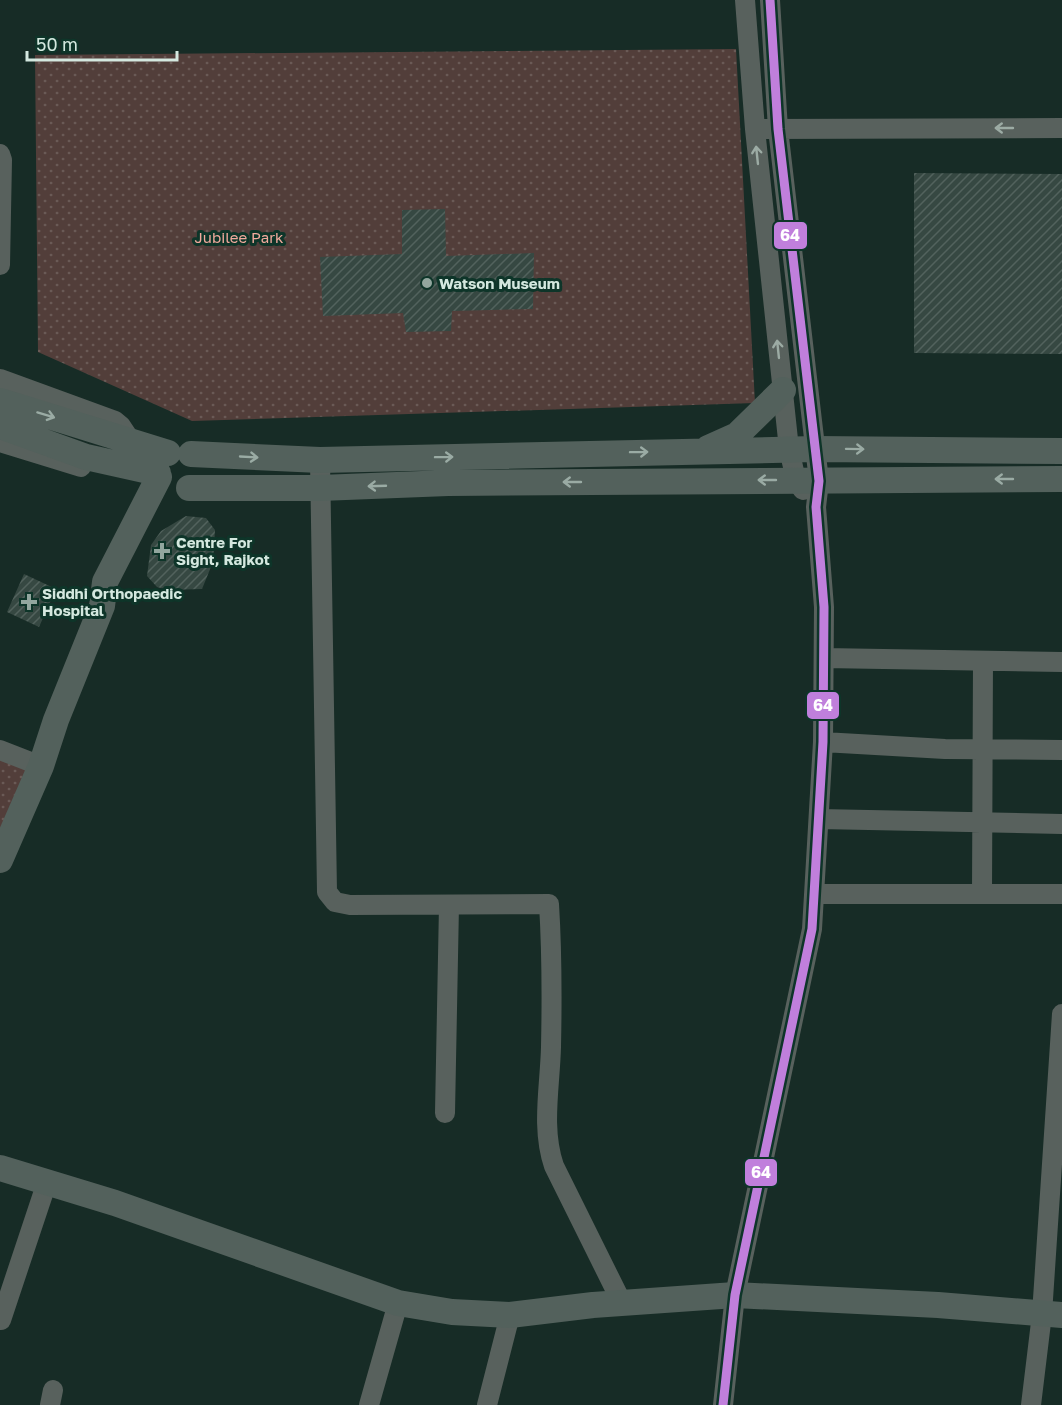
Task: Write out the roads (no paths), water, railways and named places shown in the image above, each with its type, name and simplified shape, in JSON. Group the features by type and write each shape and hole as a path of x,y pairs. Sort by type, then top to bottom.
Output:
{"main road":[{"path":"703,450 737,435 783,390"},
{"path":"0,401 91,429 127,453 173,473 320,488 447,483 1062,479"},
{"path":"0,426 86,457 127,453"},
{"path":"173,473 320,460 703,450 1062,451"},
{"path":"0,860 40,766 102,606 105,582 173,473"},
{"path":"0,1168 115,1203 398,1303 452,1312 510,1315 622,1303 735,1295 938,1305 1052,1315"}],"street":[{"path":"723,1405 735,1295 812,929 824,742 824,607 816,507 807,481 789,449 754,129 745,0"},
{"path":"770,0 778,129 815,449 807,481"},
{"path":"754,129 1062,128"},
{"path":"0,154 2,160 0,265"},
{"path":"0,379 115,421 121,426 127,453 110,472 100,472 0,442"},
{"path":"320,460 327,892 335,902 350,905 549,904 552,956 551,1050 546,1130 548,1151 622,1303"},
{"path":"824,658 1062,662"},
{"path":"982,894 983,661"},
{"path":"824,742 945,749 1062,750"},
{"path":"0,750 40,766"},
{"path":"819,819 1062,824"},
{"path":"814,894 1062,894"},
{"path":"445,1113 449,905"},
{"path":"1032,1405 1052,1315 1062,1014"},
{"path":"1,1320 47,1182"},
{"path":"369,1405 398,1303"},
{"path":"487,1405 510,1315"}],"place":[{"name":"Watson Museum","path":"427,283"},
{"name":"Centre For Sight, Rajkot","path":"162,551"},
{"name":"Siddhi Orthopaedic Hospital","path":"29,602"}],"park label":[{"name":"Jubilee Park","path":"239,237"}]}
